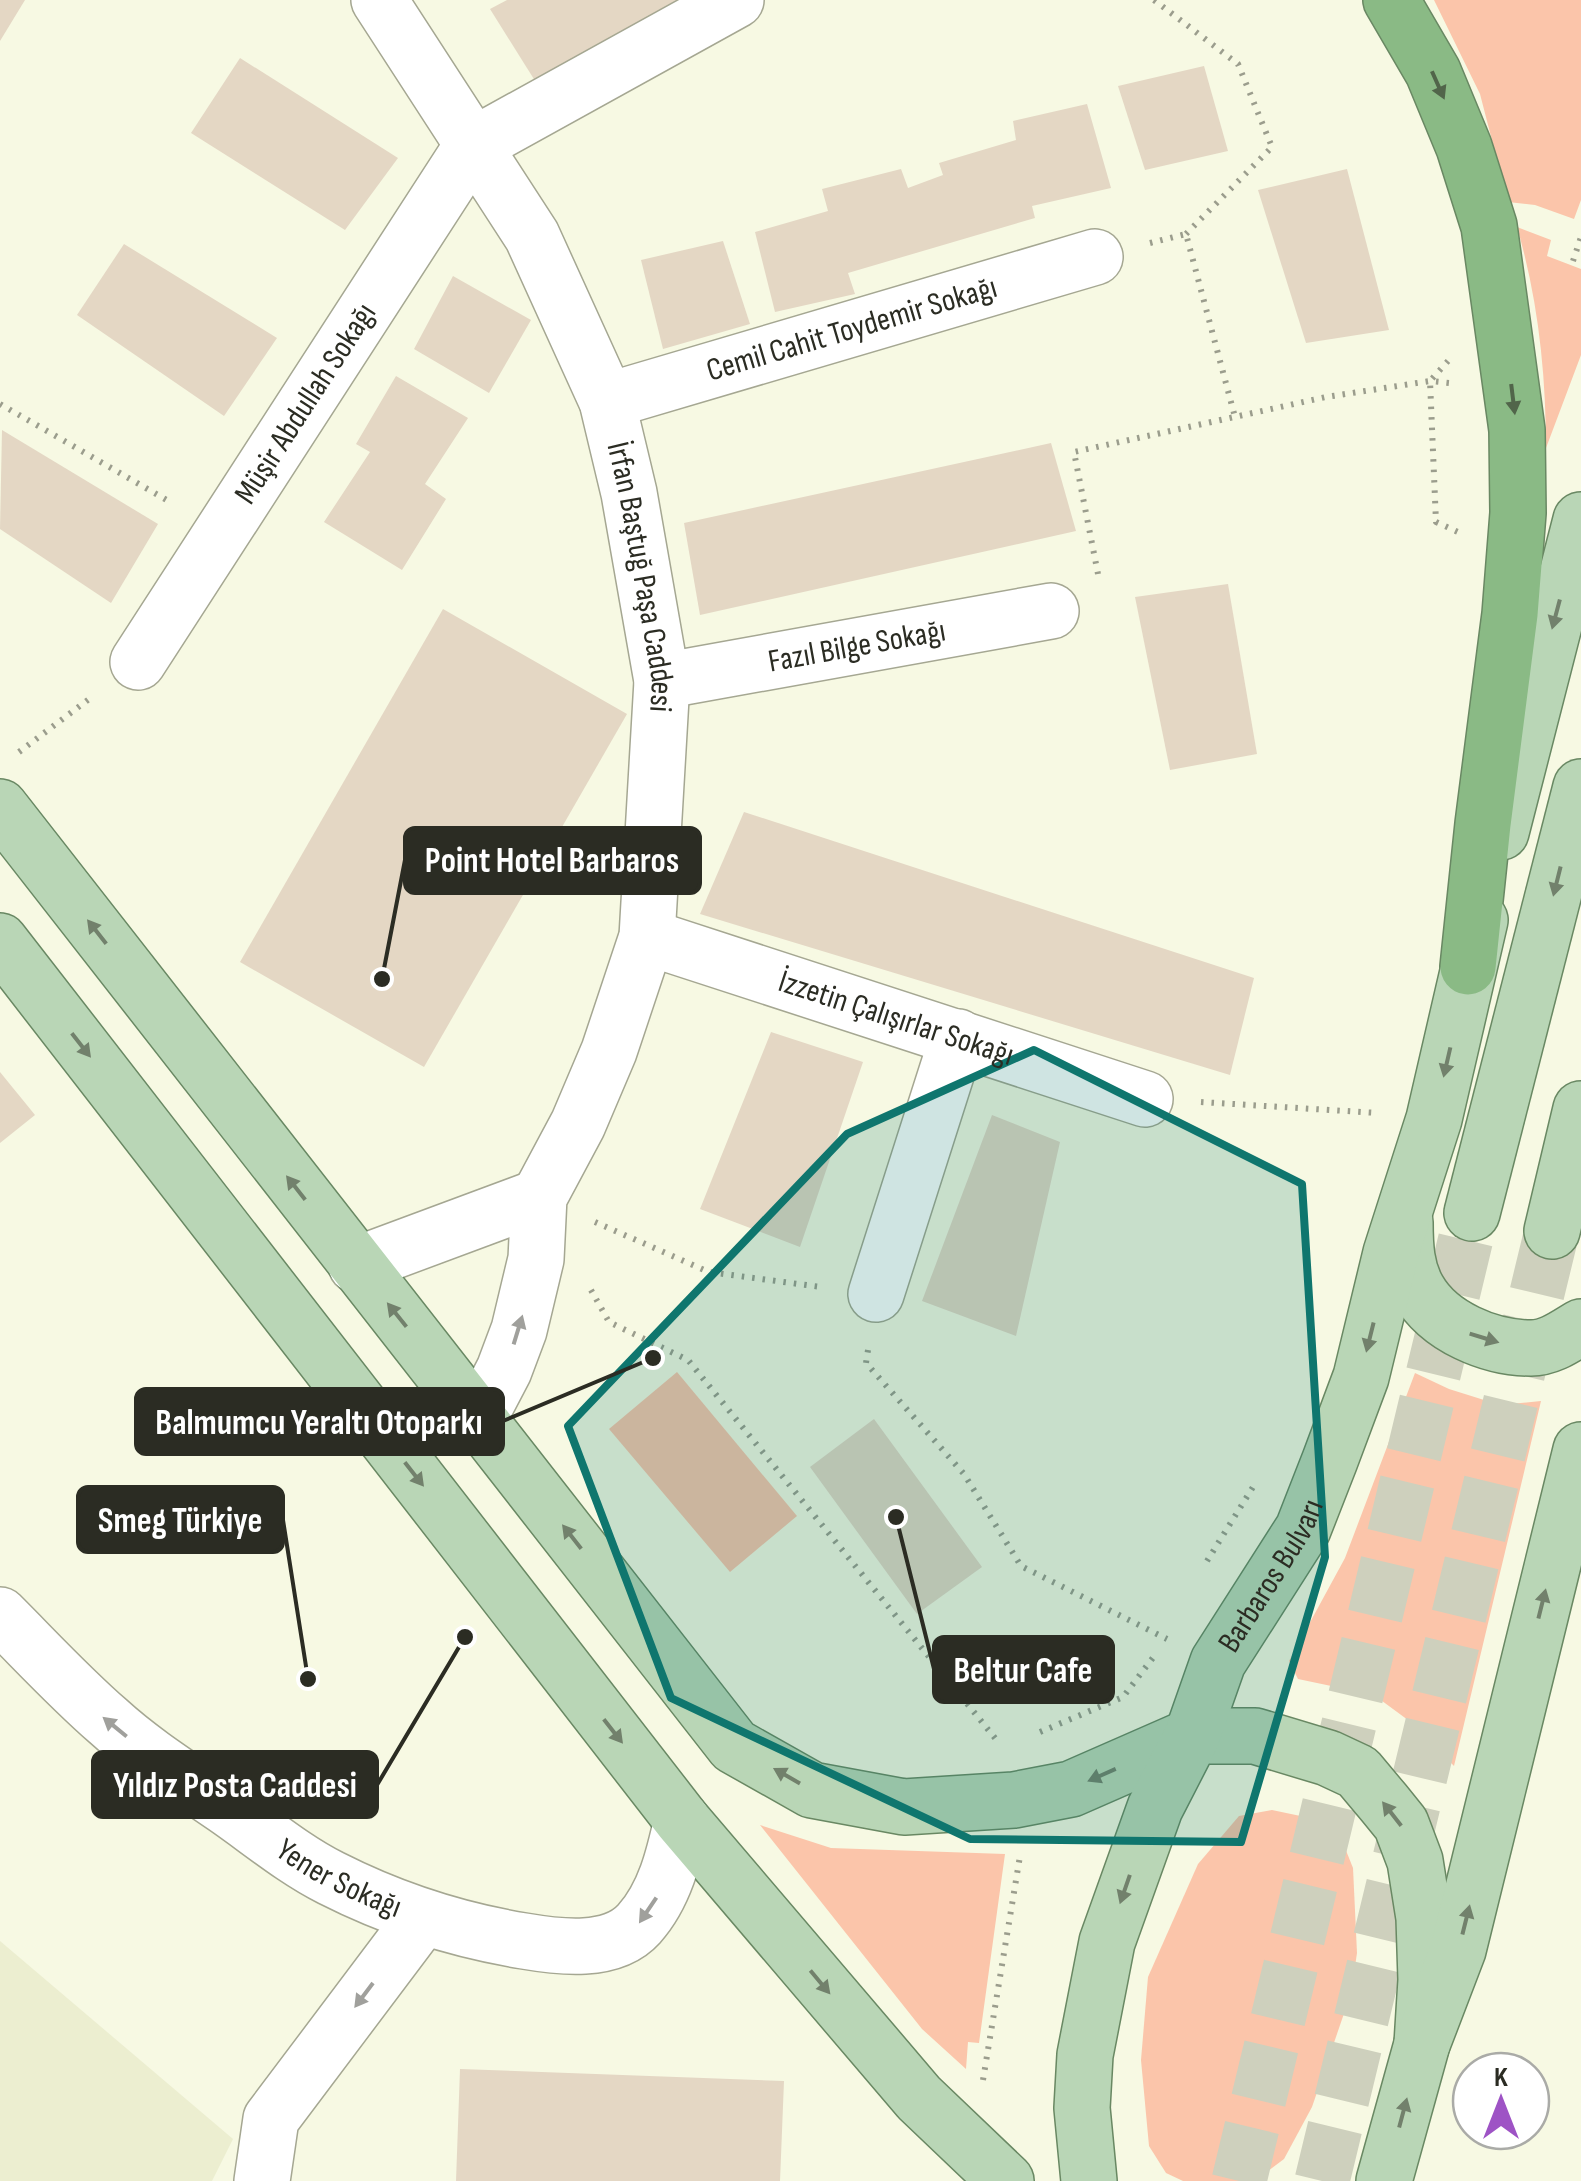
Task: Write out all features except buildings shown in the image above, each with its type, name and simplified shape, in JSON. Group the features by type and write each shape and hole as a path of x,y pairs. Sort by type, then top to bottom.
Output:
{"highway":[{"path":"1391,0 1432,72 1464,147 1490,226 1518,430 1518,513 1510,614 1468,967"}],"main road":[{"name":"Barbaros Bulvarı","path":"1089,2181 1082,2108 1085,2055 1102,1961 1155,1808 1192,1736 1218,1662 1303,1528 1360,1377 1404,1209 1434,1119 1468,967 1581,520"},
{"path":"1472,1213 1581,787"},
{"path":"0,807 734,1746 812,1790 904,1807 1014,1800 1071,1789 1192,1736 1255,1736 1328,1758 1358,1772 1402,1824 1415,1861 1424,1918 1422,2044"},
{"path":"0,941 682,1820 920,2098 1006,2181"},
{"path":"1552,1231 1581,1108"},
{"path":"1404,1209 1405,1255 1416,1287 1432,1310 1473,1336 1533,1348 1554,1342 1581,1326"},
{"path":"290,1314 356,1265"},
{"path":"1384,2181 1422,2044 1458,1950 1580,1457"}],"street":[{"name":"İrfan Baştuğ Paşa Caddesi","path":"379,0 532,236 607,401 629,493 662,682 646,937 610,1051 578,1124 539,1197 536,1259 519,1330 479,1418"},
{"path":"472,146 736,0"},
{"name":"Müşir Abdullah Sokağı","path":"138,662 472,146"},
{"name":"Cemil Cahit Toydemir Sokağı","path":"607,401 1095,257"},
{"name":"Fazıl Bilge Sokağı","path":"662,682 1050,611"},
{"name":"İzzetin Çalışırlar Sokağı","path":"646,937 1144,1099"},
{"path":"876,1294 958,1037"},
{"path":"356,1265 539,1197"},
{"name":"Yener Sokağı","path":"0,1615 109,1723 328,1877 423,1917 472,1932 550,1945 584,1946 616,1938 638,1926 658,1896 672,1863 682,1820"},
{"path":"262,2181 271,2120 423,1917"}],"path":[{"path":"1095,257 1186,234 1272,147 1238,64 1154,0"},
{"path":"1186,234 1236,417"},
{"path":"1573,261 1581,237"},
{"path":"1452,356 1430,381 1436,522 1462,534 1462,522"},
{"path":"1050,611 1098,575 1074,452 1326,397 1430,381 1454,383"},
{"path":"0,404 222,532"},
{"path":"15,755 138,662"},
{"path":"1144,1099 1387,1114"},
{"path":"539,1197 709,1272 876,1294 866,1363 964,1474 1021,1566 1166,1639"},
{"path":"582,1275 609,1322 688,1360 1003,1748"},
{"path":"1203,1570 1261,1473"},
{"path":"1037,1733 1123,1697 1176,1622"},
{"path":"982,2092 1022,1843"}],"highlighted area":[{"path":"1034,1050 1302,1184 1325,1557 1241,1842 970,1839 671,1698 568,1426 847,1134"}],"shaded area":[{"path":"1434,0 1581,0 1581,200 1574,219 1535,205 1508,202 1480,94"},
{"path":"1517,227 1551,240 1547,256 1581,269 1581,355 1546,448 1539,336"},
{"path":"677,1372 797,1516 730,1572 609,1429"},
{"path":"1415,1373 1500,1405 1541,1401 1454,1766 1412,1723 1374,1695 1298,1679 1289,1661 1345,1558"},
{"path":"1272,1810 1310,1818 1339,1833 1353,1868 1357,1953 1351,1993 1312,2107 1284,2159 1255,2181 1183,2181 1166,2173 1149,2146 1141,2060 1148,1977 1198,1864 1239,1816"},
{"path":"760,1825 831,1848 1005,1854 979,2043 968,2042 966,2069 922,2029"},
{"path":"0,1941 233,2139 212,2181 0,2181"}],"tunnel":[{"path":"1239,2181 1472,1213"},
{"path":"1322,2181 1552,1231"}],"place":[{"name":"Point Hotel Barbaros","path":"382,979"},
{"name":"Balmumcu Yeraltı Otoparkı","path":"653,1358"},
{"name":"Beltur Cafe","path":"896,1517"},
{"name":"Yıldız Posta Caddesi","path":"465,1637"},
{"name":"Smeg Türkiye","path":"308,1679"}]}
